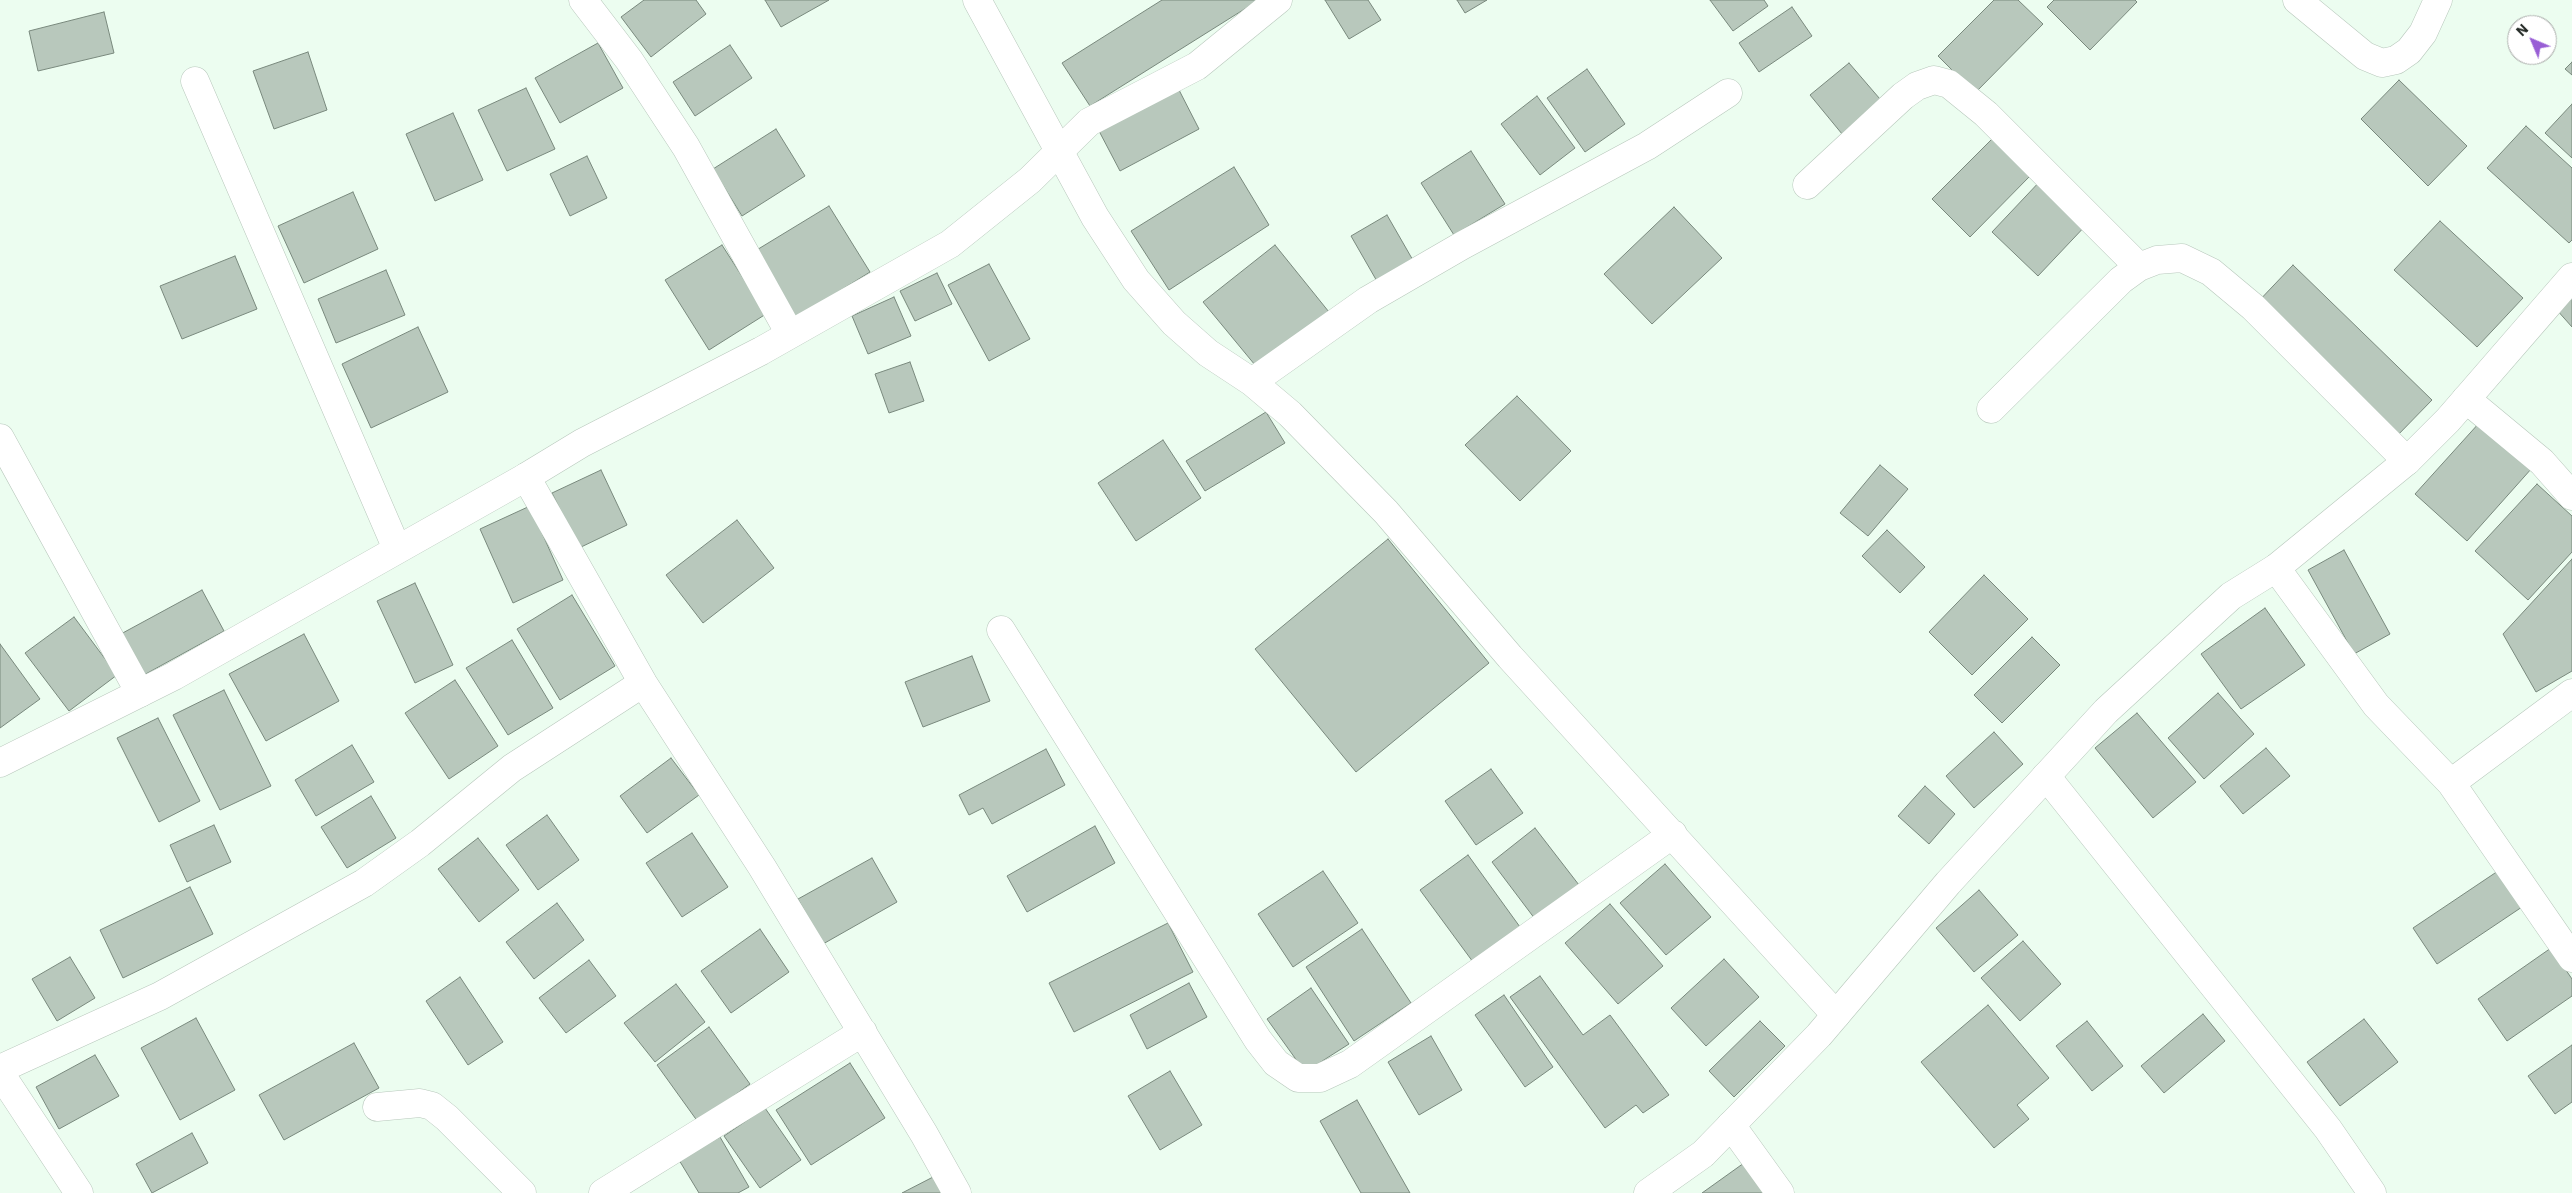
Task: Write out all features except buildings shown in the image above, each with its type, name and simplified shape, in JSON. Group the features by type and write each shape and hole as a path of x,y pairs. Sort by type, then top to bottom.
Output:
{"street":[{"path":"583,0 629,60 686,147 790,334"},
{"path":"977,0 1058,152 1095,217 1136,280 1174,323 1208,353 1252,382 1290,414 1386,512 1510,657 1836,1015"},
{"path":"0,763 174,676 526,478 582,443 790,334 950,244 1030,180 1089,122 1197,66 1278,0"},
{"path":"2296,0 2365,56 2382,63 2396,60 2409,51 2423,33 2438,0"},
{"path":"1807,185 1902,96 1917,86 1934,80 1950,84 1986,114 2139,267"},
{"path":"195,81 397,549"},
{"path":"1252,382 1368,300 1463,245 1646,146 1728,93"},
{"path":"1991,409 2121,280 2139,267 2157,260 2182,258 2211,272 2253,307 2407,461"},
{"path":"1648,1193 1703,1154 1836,1015 1948,883 2106,711 2231,596 2276,568 2407,461 2466,399 2572,277"},
{"path":"2466,399 2542,462 2572,496"},
{"path":"0,438 140,693"},
{"path":"526,478 643,683 762,867 863,1032 957,1193"},
{"path":"2276,568 2376,705 2451,783 2572,958"},
{"path":"1001,630 1258,1040 1276,1063 1298,1078 1320,1078 1350,1064 1673,834"},
{"path":"0,1069 160,996 364,883 420,843 512,768 643,683"},
{"path":"2451,783 2572,693"},
{"path":"2046,776 2328,1129 2372,1193"},
{"path":"603,1193 863,1032"},
{"path":"0,1074 79,1193"},
{"path":"377,1107 420,1103 432,1106 447,1118 522,1193"},
{"path":"1731,1125 1780,1193"}]}
